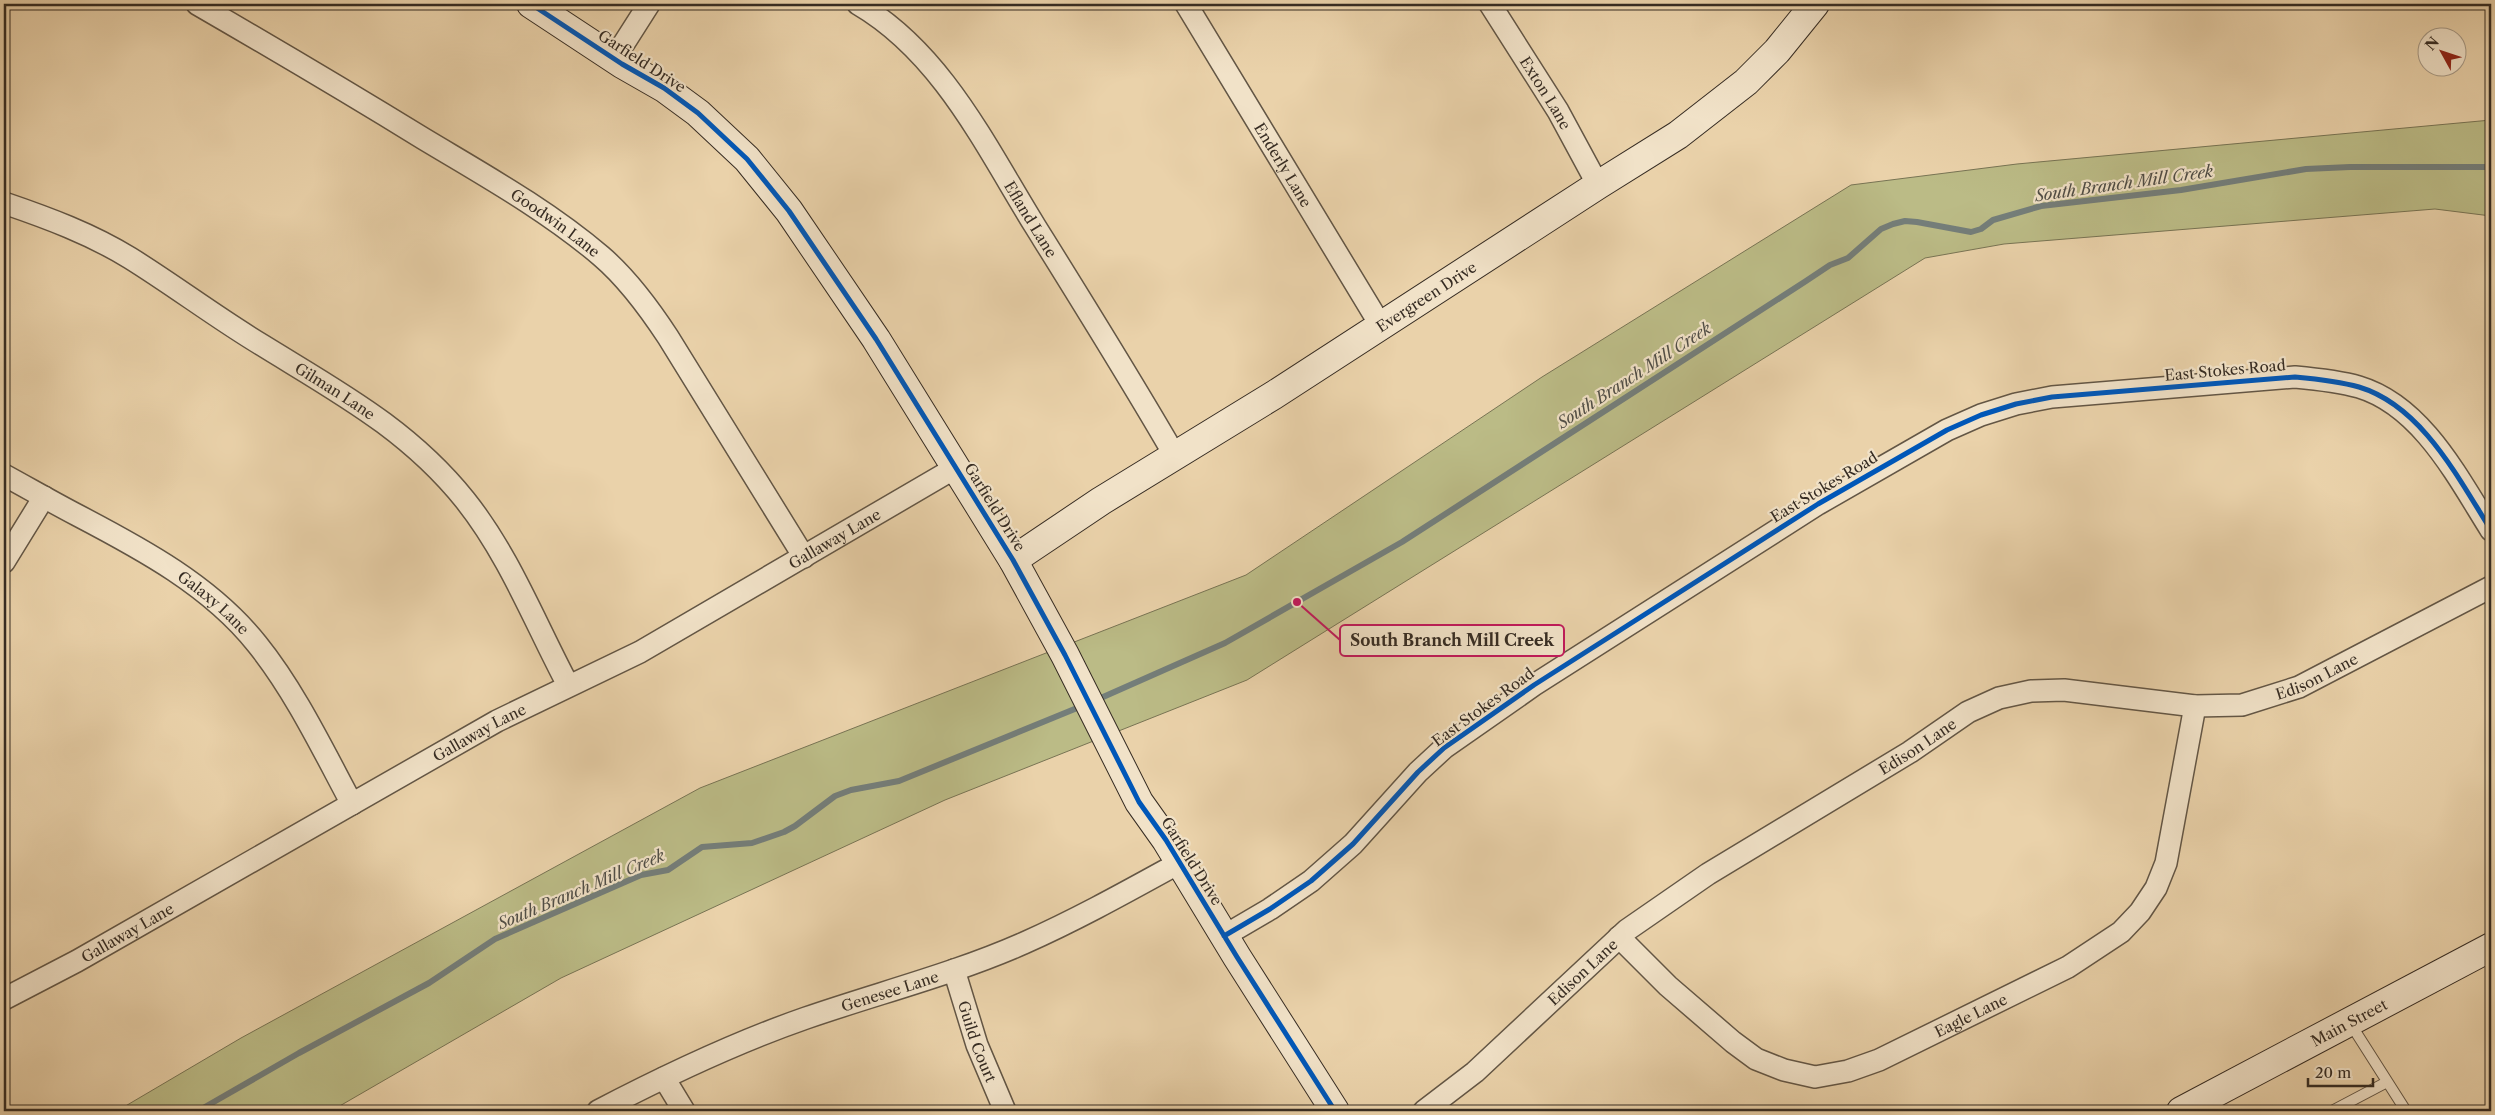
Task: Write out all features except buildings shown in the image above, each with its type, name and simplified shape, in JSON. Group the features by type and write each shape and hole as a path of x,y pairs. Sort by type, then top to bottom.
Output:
{"street":[{"name":"Goodwin Lane","path":"197,4 299,62 453,156 545,215 602,256 648,307 804,557"},
{"name":"Garfield Drive","path":"531,4 614,59 664,88 691,108 747,159 789,211 871,331 1013,560 1065,655 1139,802 1336,1111"},
{"path":"614,59 649,4"},
{"name":"Efland Lane","path":"858,4 897,33 932,66 963,109 1118,358 1175,456"},
{"name":"Enderly Lane","path":"1186,4 1381,326"},
{"name":"Exton Lane","path":"1490,4 1558,110 1598,185"},
{"name":"Evergreen Drive","path":"1013,560 1101,501 1381,326 1678,135 1746,82 1777,51 1815,4"},
{"name":"Gilman Lane","path":"4,203 72,228 130,258 262,345 290,360 366,409 411,442 449,481 481,521 511,573 568,685"},
{"name":"East Stokes Road","path":"1224,936 1270,909 1332,864 1353,844 1418,772 1473,726 1818,504 1947,430 1990,412 2016,404 2052,397 2295,377 2329,380 2361,388 2390,402 2414,421 2433,444 2491,530"},
{"name":"Gallaway Lane","path":"4,999 77,961 497,721 568,685 640,652 956,468"},
{"name":"Galaxy Lane","path":"4,475 108,532 172,570 197,587 239,624 258,644 291,694 352,804"},
{"path":"4,562 44,497"},
{"name":"Edison Lane","path":"1424,1111 1475,1072 1619,937 1708,874 1910,752 1968,712 1999,698 2031,691 2064,690 2195,706 2242,705 2299,687 2491,587"},
{"name":"Eagle Lane","path":"1619,937 1668,986 1733,1042 1756,1059 1784,1070 1815,1077 1848,1071 1879,1060 2068,967 2120,932 2140,912 2156,888 2166,863 2195,706"},
{"name":"Genesee Lane","path":"598,1111 664,1078 770,1032 954,970 1024,943 1080,917 1179,863"},
{"name":"Main Street","path":"2181,1111 2491,947"},
{"name":"Guild Court","path":"954,970 977,1045 1005,1111"},
{"path":"664,1078 684,1111"}],"lane":[{"path":"2350,1023 2406,1111"},
{"path":"2332,1111 2387,1082"}],"green space":[{"path":"2491,120 2491,216 2435,209 2004,244 1925,258 1247,680 945,800 561,978 331,1111 117,1111 241,1038 700,788 1246,575 1542,377 1851,185 2017,164"}],"waterway":[{"name":"South Branch Mill Creek","path":"1094,701 1225,643 1402,542 1830,265 1848,258 1881,229 1893,224 1905,221 1917,222 1971,232 1981,229 1993,220 2041,206 2181,190 2306,169 2350,167 2491,167"},
{"name":"South Branch Mill Creek","path":"198,1111 299,1053 429,983 495,939 641,875 668,870 702,847 752,843 784,832 835,796 851,790 899,781 1082,706"}],"cycle path":[{"path":"531,4 622,64 664,88 698,113 747,159 789,211 876,339 1013,560 1065,655 1139,802 1166,840 1237,957 1335,1111"},
{"path":"1224,936 1270,909 1311,881 1353,844 1418,772 1444,748 1534,685 1818,504 1947,430 1981,415 2016,404 2052,397 2295,377 2327,380 2351,385 2381,396 2402,410 2420,427 2451,467 2491,530"}],"place":[{"name":"South Branch Mill Creek","path":"1297,602"}]}
